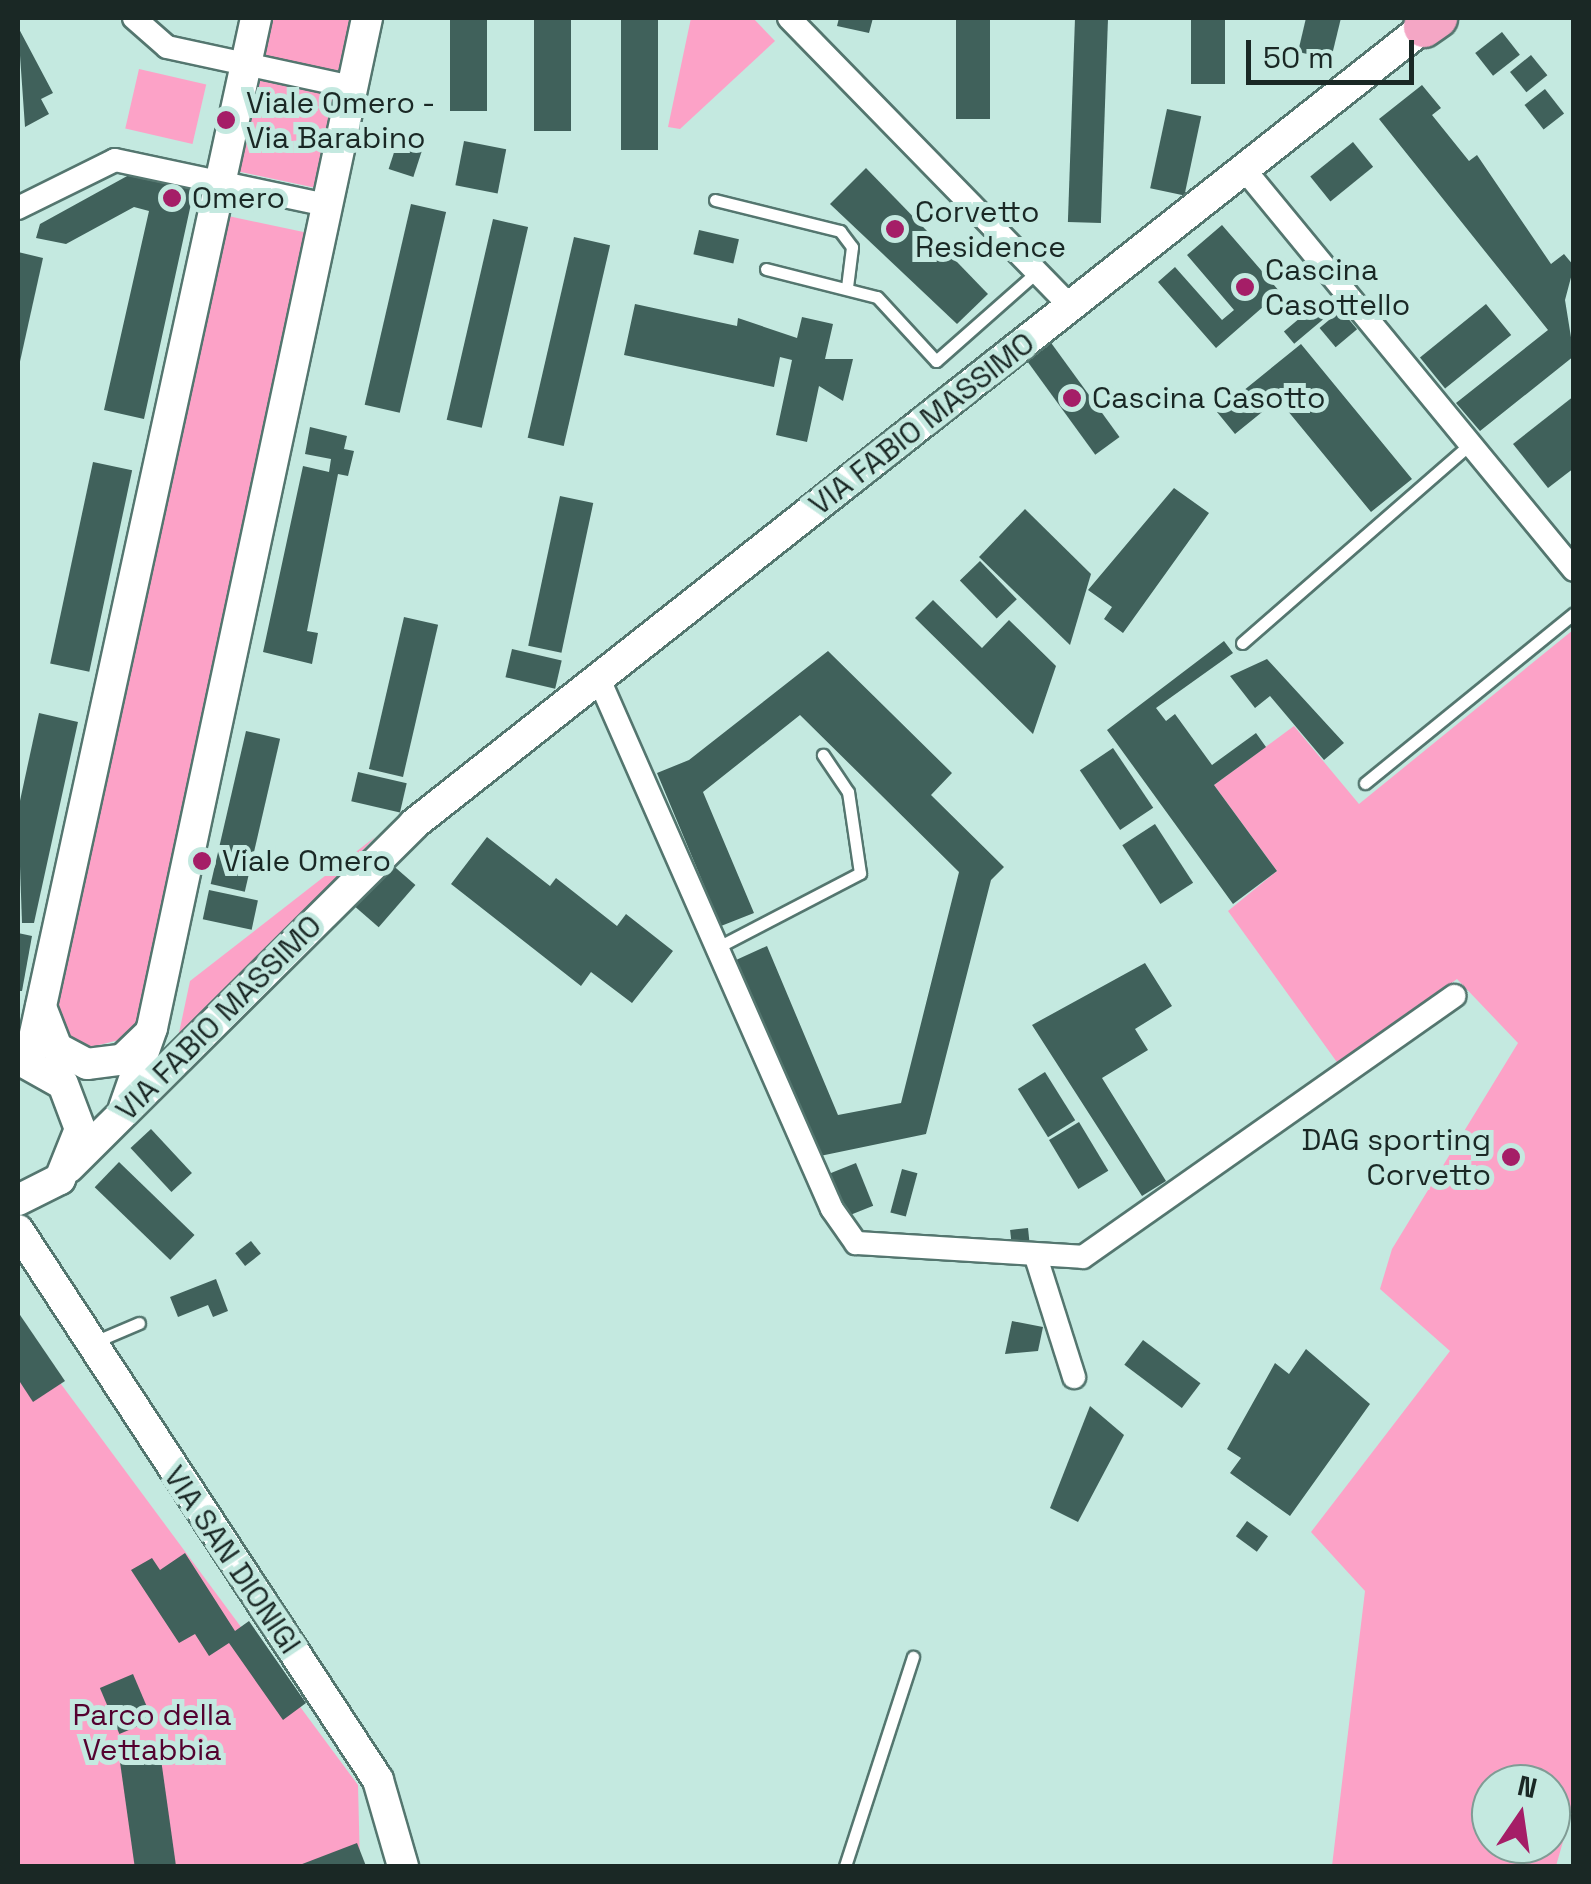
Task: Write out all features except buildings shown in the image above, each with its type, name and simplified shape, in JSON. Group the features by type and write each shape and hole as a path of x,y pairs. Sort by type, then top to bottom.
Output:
{"street":[{"path":"134,18 158,44 352,87"},
{"path":"37,1265 26,1198 70,1167 80,1137 75,1105 58,1078 23,1060 40,1007 256,18"},
{"path":"121,1116 148,1036 367,18"},
{"path":"788,18 1071,307"},
{"name":"VIA FABIO MASSIMO","path":"70,1167 414,824 1071,307 1425,21"},
{"path":"18,208 106,161 326,205"},
{"path":"1244,169 1468,446 1574,570"},
{"path":"598,676 844,1233 869,1246 1083,1257 1454,996"},
{"path":"40,1007 58,1048 87,1064 122,1060 148,1036"},
{"name":"VIA SAN DIONIGI","path":"18,1230 37,1265 378,1780 404,1866"},
{"path":"1036,1257 1074,1378"}],"lane":[{"path":"715,200 840,230 852,247 847,287"},
{"path":"766,269 877,297 936,361 1037,272"},
{"path":"1242,642 1468,446"},
{"path":"1365,784 1574,613"},
{"path":"718,947 860,873 848,792 822,755"},
{"path":"89,1344 139,1324"},
{"path":"846,1866 913,1658"}],"green space":[{"path":"272,18 359,18 346,77 263,58"},
{"path":"691,18 753,18 775,41 680,129 668,127"},
{"path":"139,69 206,85 193,144 125,128"},
{"path":"261,72 343,89 322,189 240,172"},
{"path":"228,216 313,234 135,1036 87,1048 64,1036 54,993"},
{"name":"DAG sporting Corvetto","path":"1573,630 1571,1814 1571,1764 1471,1764 1471,1864 1556,1866 1332,1866 1365,1591 1311,1532 1450,1351 1380,1289 1392,1249 1518,1043 1457,979 1339,1065 1228,911 1277,871 1214,785 1294,726 1359,804"},
{"path":"375,837 189,1035 179,1033 190,981"},
{"name":"Parco della Vettabbia","path":"18,1326 358,1785 360,1866 18,1866"}],"place":[{"name":"Viale Omero - Via Barabino","path":"226,120"},
{"name":"Omero","path":"172,198"},
{"name":"Corvetto Residence","path":"895,229"},
{"name":"Cascina Casottello","path":"1245,287"},
{"name":"Cascina Casotto","path":"1072,398"},
{"name":"Viale Omero","path":"202,861"},
{"name":"DAG sporting Corvetto","path":"1511,1157"}]}
